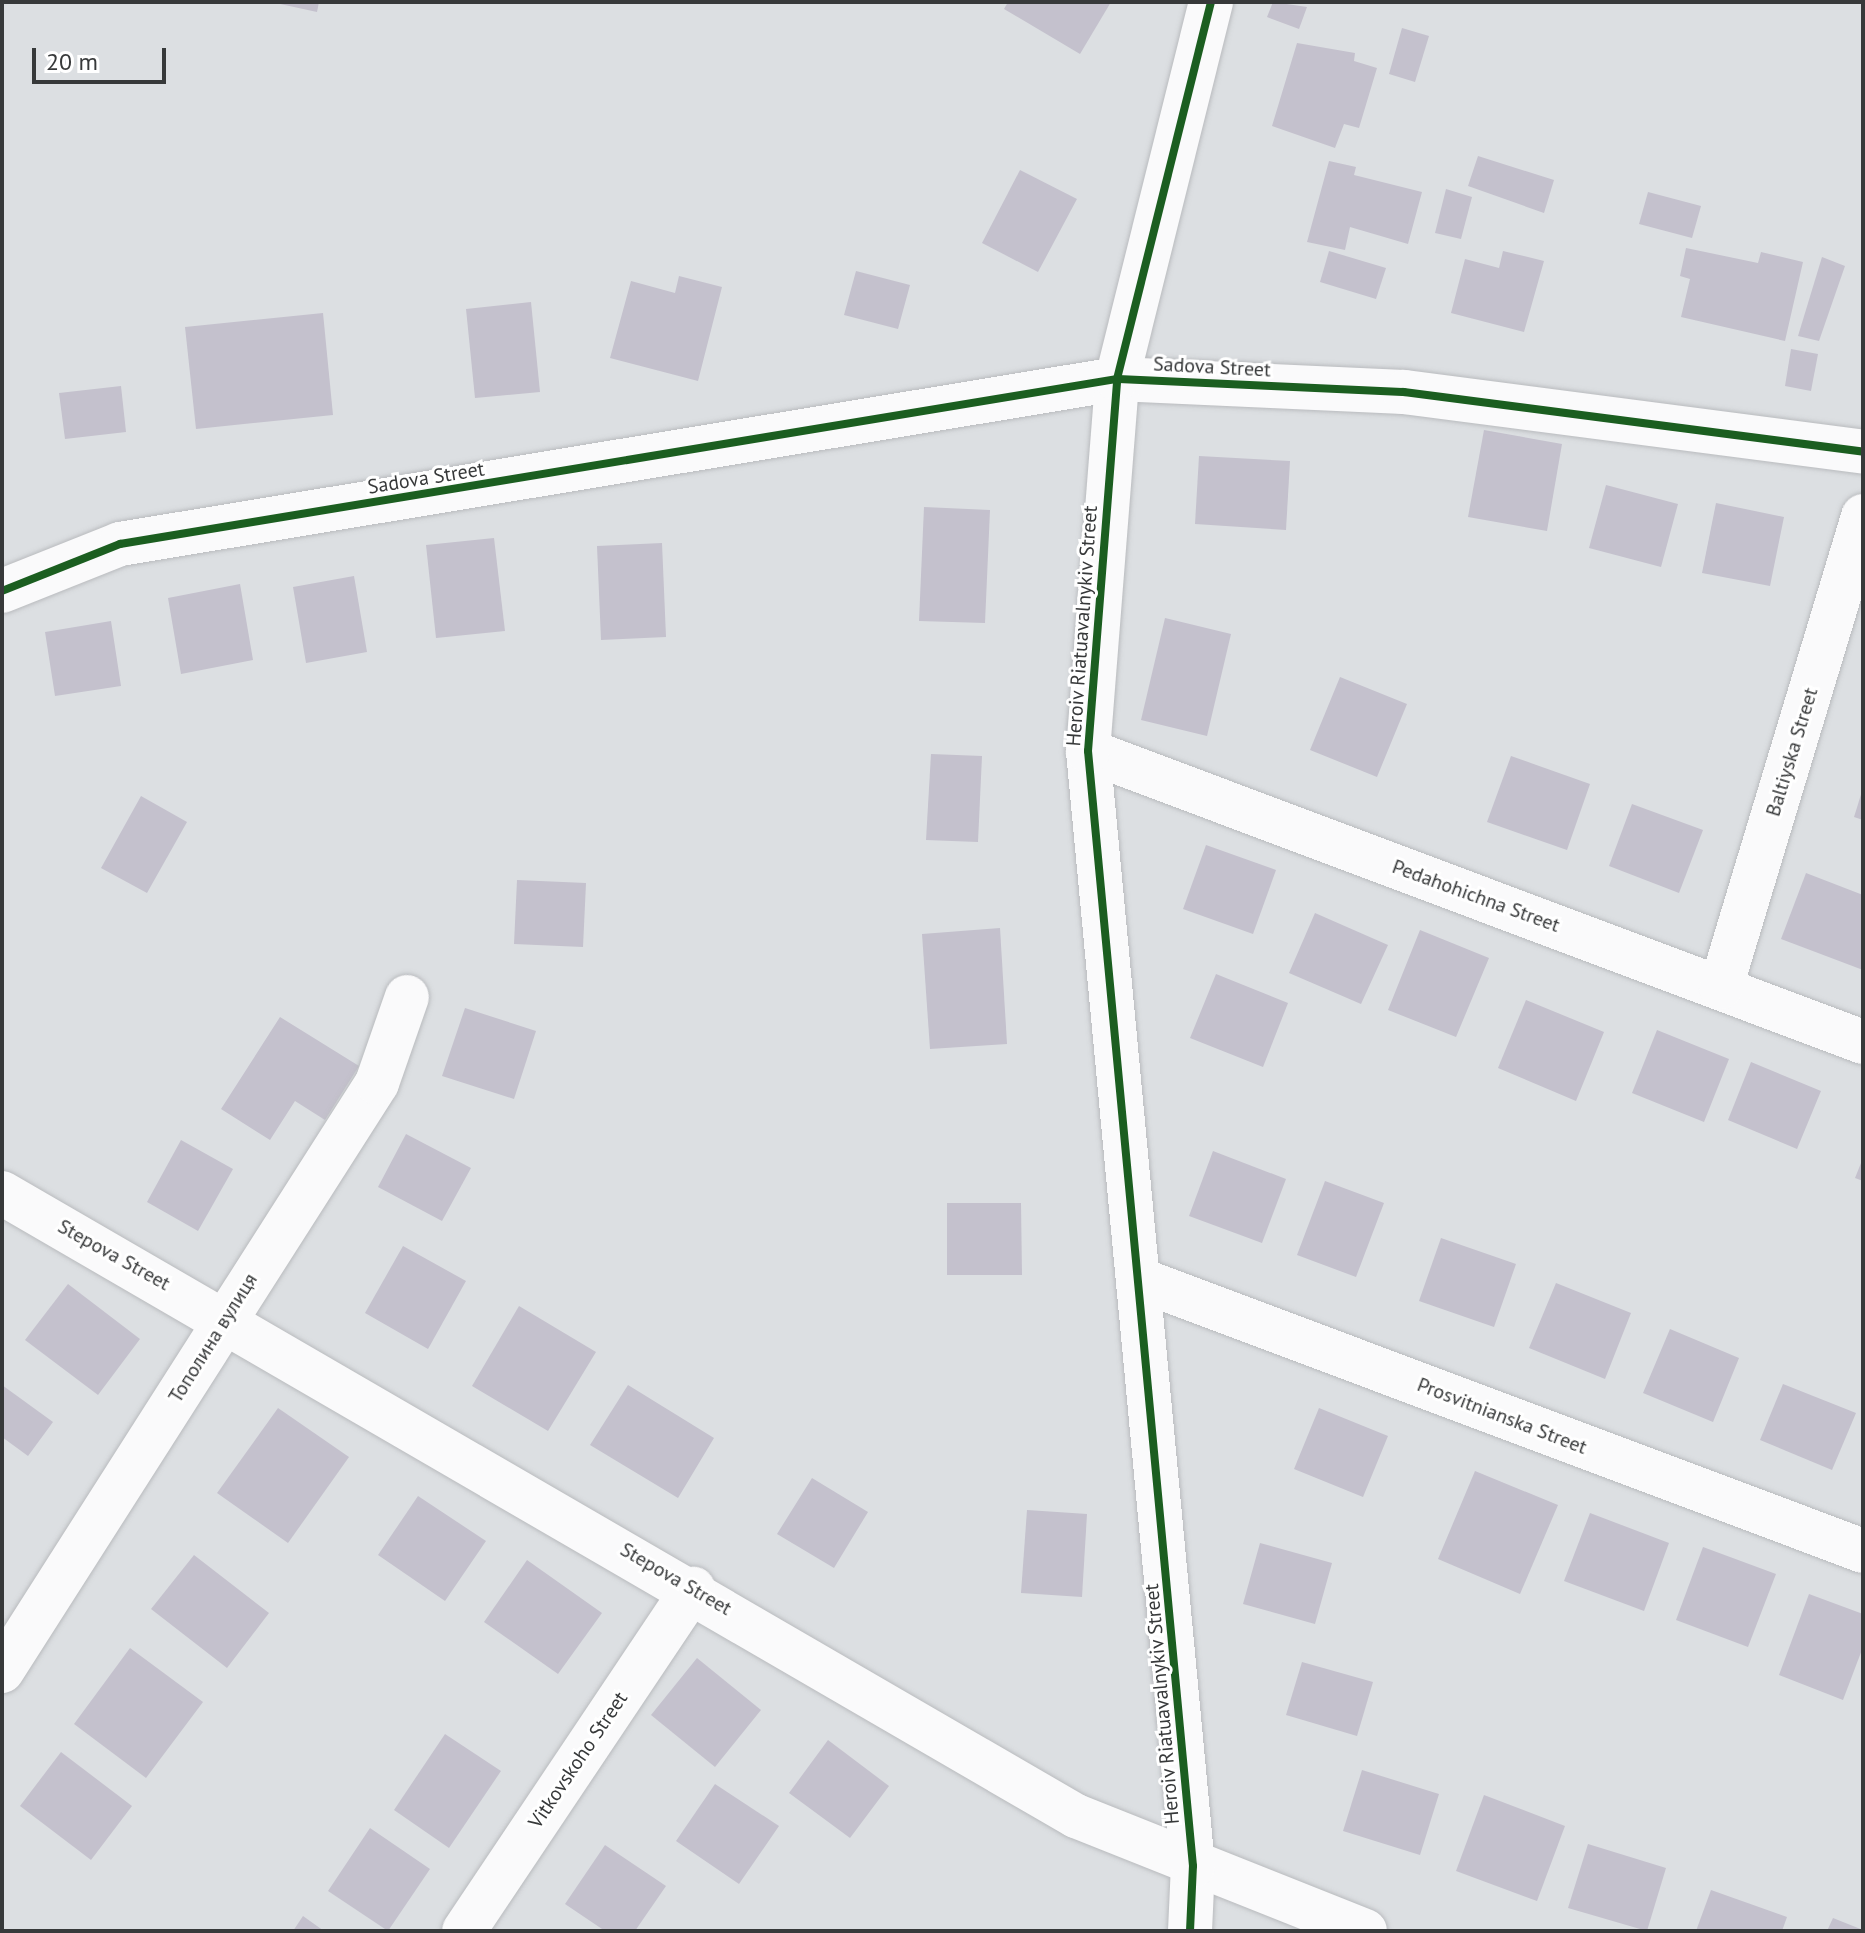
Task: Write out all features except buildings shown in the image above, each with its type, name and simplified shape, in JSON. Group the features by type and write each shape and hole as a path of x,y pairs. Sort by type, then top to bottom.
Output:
{"street":[{"name":"Heroiv Riatuavalnykiv Street","path":"1190,1931 1193,1866 1141,1280 1088,751 1117,379 1211,2"},
{"name":"Sadova Street","path":"2,591 120,544 1117,379 1404,392 1863,452"},
{"name":"Baltiyska Street","path":"1721,987 1863,516"},
{"name":"Pedahohichna Street","path":"1088,751 1863,1042"},
{"name":"Тополина вулиця","path":"2,1671 377,1083 407,997"},
{"name":"Stepova Street","path":"2,1193 226,1318 1076,1816 1193,1866 1365,1931"},
{"name":"Prosvitnianska Street","path":"1141,1280 1863,1551"},
{"name":"Vitkovskoho Street","path":"464,1931 693,1589"}],"cycle path":[{"path":"1190,1931 1193,1866 1088,751 1117,379 1211,2"},
{"path":"2,591 120,544 1117,379 1404,392 1863,452"}]}
